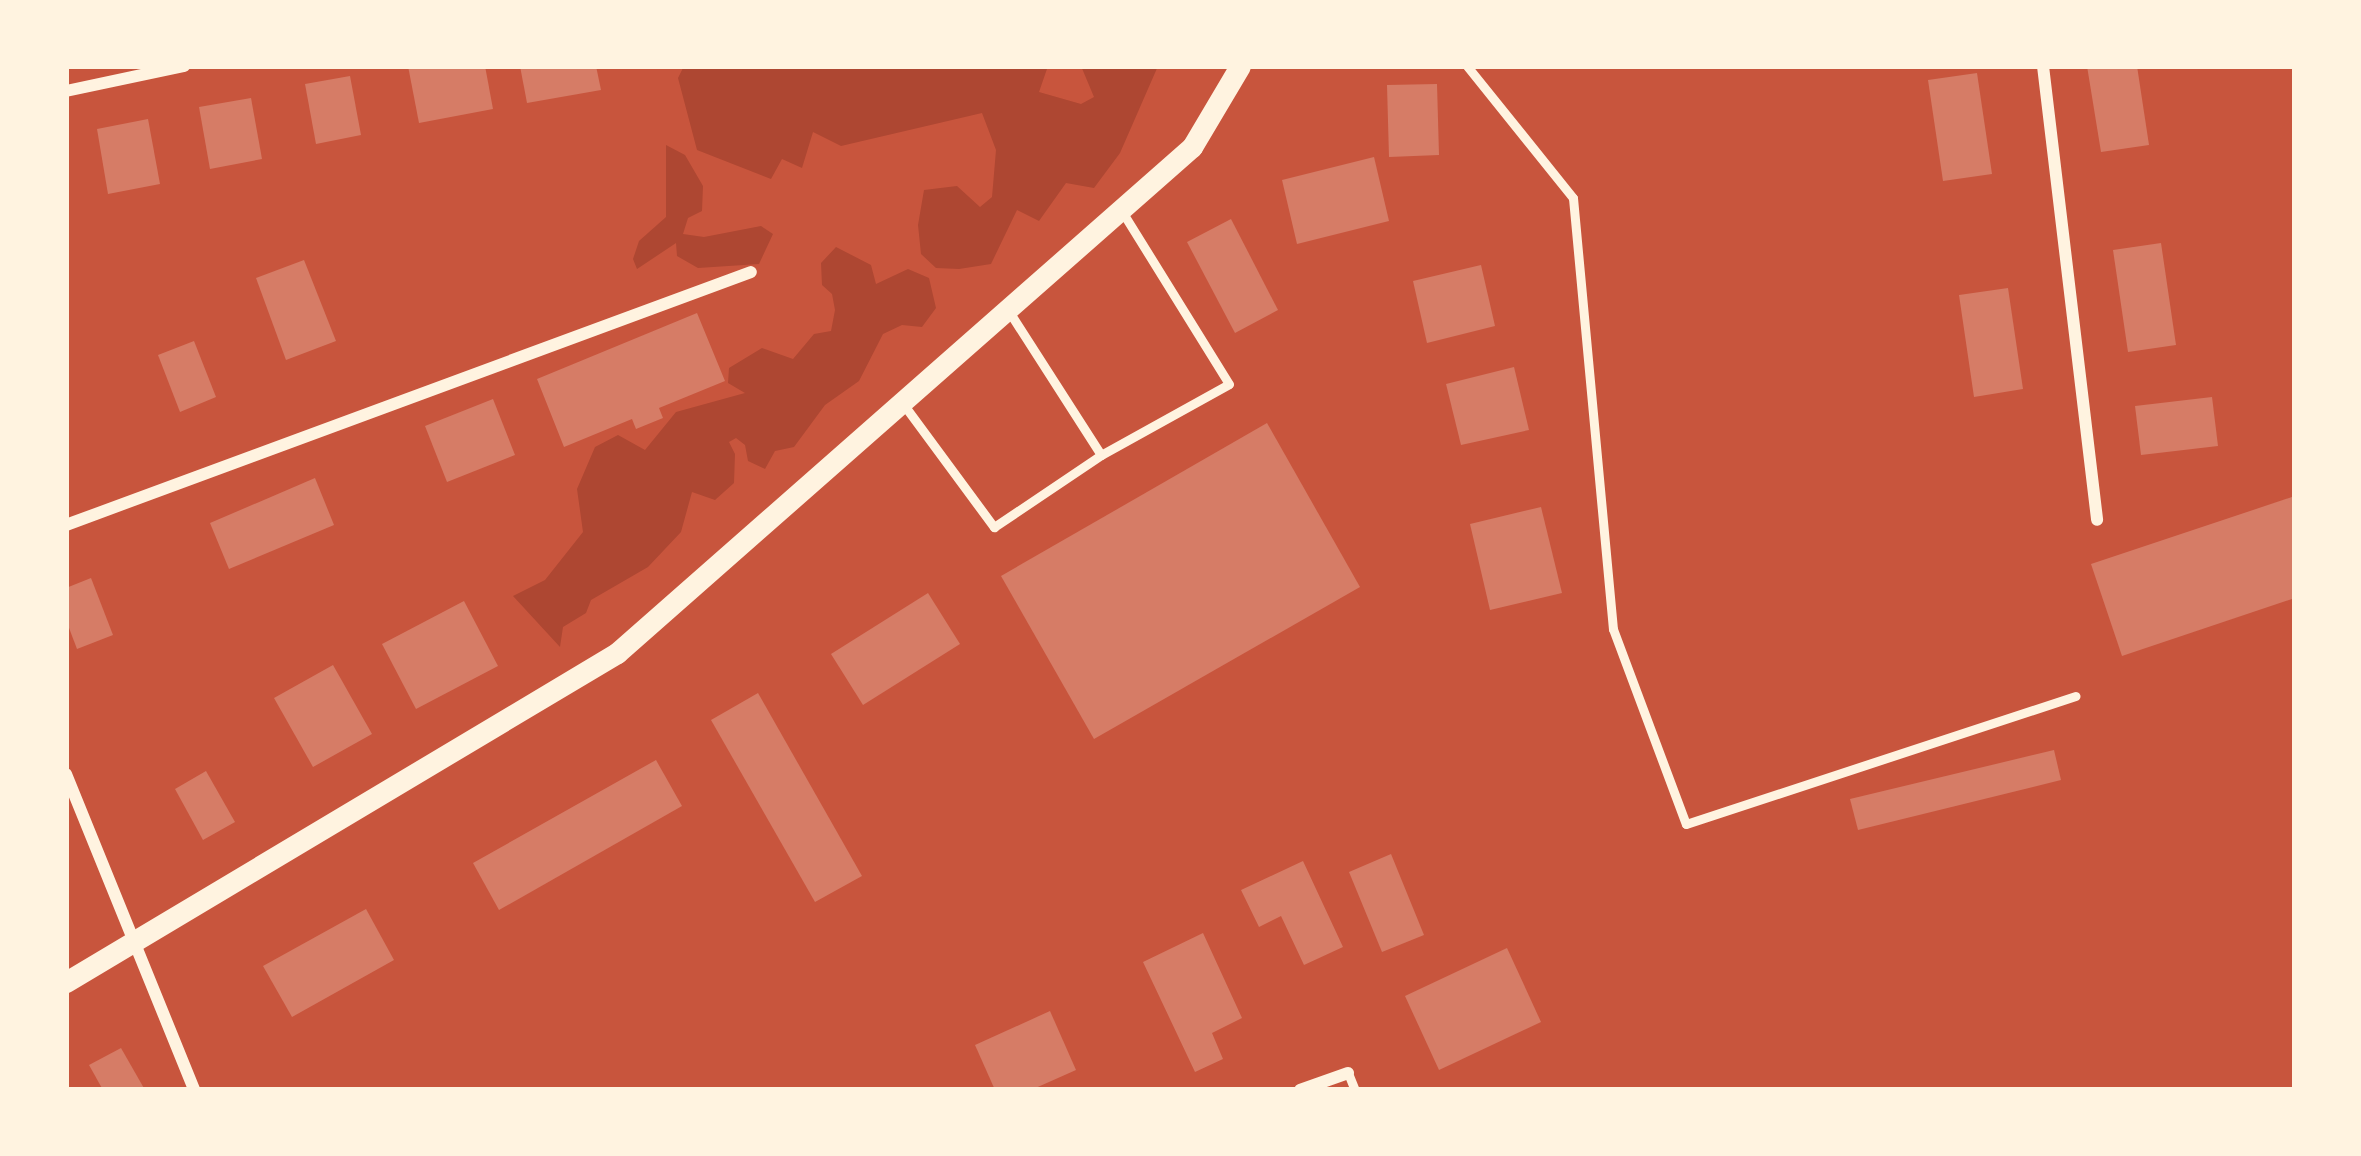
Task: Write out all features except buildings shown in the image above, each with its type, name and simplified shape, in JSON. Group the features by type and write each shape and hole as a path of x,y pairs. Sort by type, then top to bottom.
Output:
{"street":[{"path":"66,91 184,66"},
{"path":"66,982 617,653 1192,147 1240,66"},
{"path":"2043,66 2097,520"},
{"path":"66,525 751,272"},
{"path":"66,774 138,942 194,1090"},
{"path":"1300,1090 1348,1073"}],"lane":[{"path":"1467,66 1574,198 1612,629 1686,824 2076,696"},
{"path":"900,400 994,527 1101,455 1228,385 1121,210"},
{"path":"1008,310 1101,455"},
{"path":"1348,1073 1355,1090"}],"shaded area":[{"path":"684,66 1048,66 1039,92 1081,104 1094,97 1081,66 1158,66 1120,153 1094,188 1066,183 1039,221 1017,210 991,264 959,269 936,268 921,254 918,225 924,190 957,186 980,207 992,197 996,150 982,113 841,146 813,132 802,168 782,159 771,179 697,150 678,78"},
{"path":"666,145 685,155 703,186 702,211 688,218 683,234 704,237 761,226 773,234 759,264 698,268 677,256 676,243 637,269 633,259 639,241 666,217"},
{"path":"836,247 871,265 876,284 908,269 929,278 936,308 922,327 902,325 883,334 859,381 825,405 794,447 775,451 765,469 748,461 745,445 736,438 729,442 735,454 734,483 715,500 692,492 681,532 648,567 591,600 586,613 563,627 560,647 513,596 545,580 583,532 577,489 595,447 618,435 645,450 676,412 745,393 728,383 729,368 762,348 793,359 814,334 831,331 835,310 832,294 822,285 821,263"}]}
